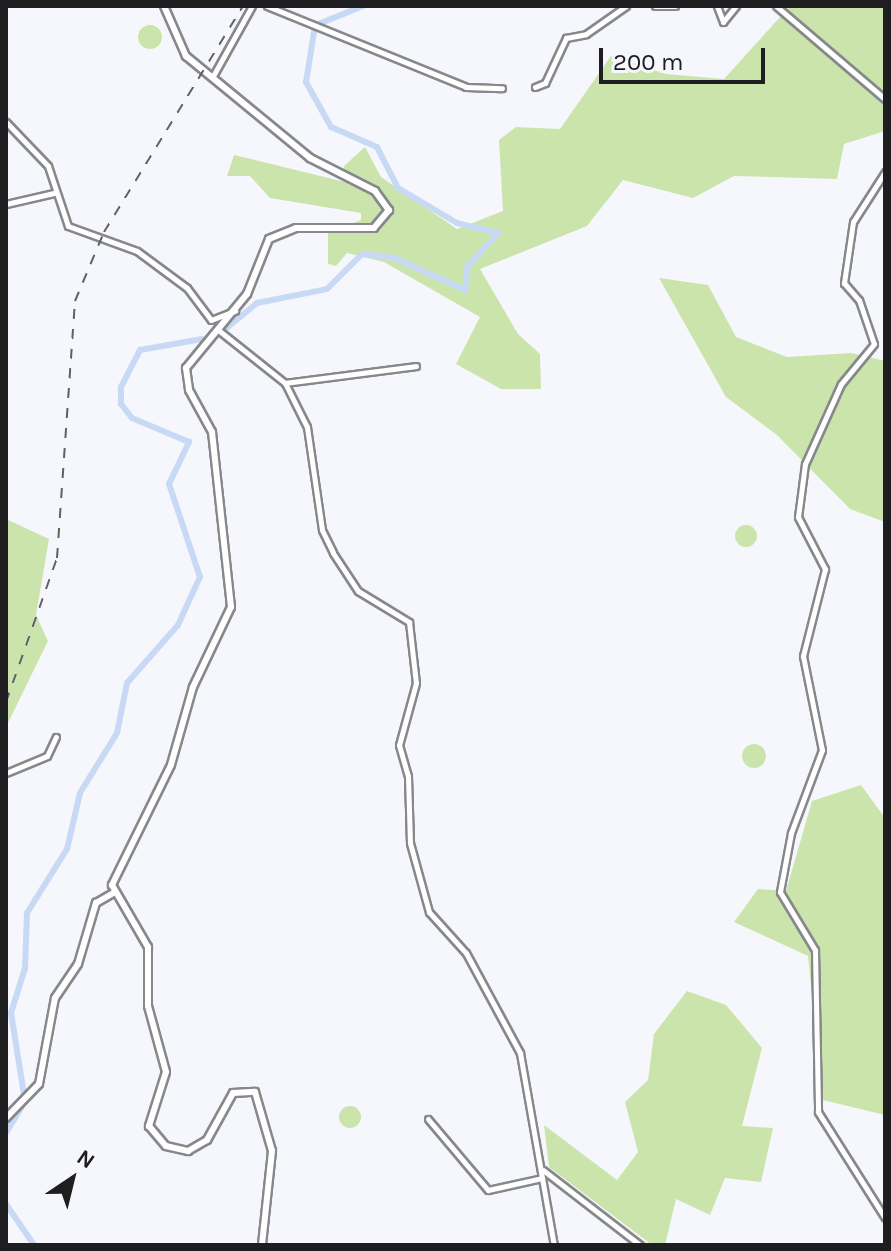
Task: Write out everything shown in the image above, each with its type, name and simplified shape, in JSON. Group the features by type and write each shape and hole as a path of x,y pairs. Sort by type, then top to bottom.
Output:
{"street":[{"path":"6,1118 26,1101 42,1077 55,998 78,964 96,903 113,893 231,607 212,432 184,378 191,357 235,311 269,239 296,228 374,228 389,210 375,191 310,158 181,50 164,6"},
{"path":"213,76 252,6"},
{"path":"267,6 466,87 502,88"},
{"path":"535,87 545,83 566,38 586,34 626,6"},
{"path":"655,6 675,6"},
{"path":"717,6 723,22 736,6"},
{"path":"776,6 885,99"},
{"path":"6,122 43,159 68,226 137,251 187,288 211,320 235,311"},
{"path":"885,172 853,222 844,283 859,300 874,344 828,405 805,464 798,517 825,569 803,656 822,750 791,833 780,892 815,950 818,1112 885,1218"},
{"path":"6,204 54,193"},
{"path":"217,329 285,383 307,427 322,530 333,553 358,591 409,622 416,683 399,745 417,873 439,929 466,953 520,1053 554,1245"},
{"path":"285,383 416,366"},
{"path":"6,773 47,756 56,737"},
{"path":"113,893 148,947 148,1006 166,1072 149,1126 166,1146 188,1151 207,1140 233,1093 258,1095 272,1151 262,1245"},
{"path":"428,1119 488,1190 542,1178"},
{"path":"542,1169 640,1245"}],"green space":[{"path":"790,6 885,6 885,131 844,144 837,179 734,176 693,198 623,180 587,226 480,269 518,334 540,354 541,389 501,389 456,364 480,317 384,262 347,253 336,266 328,264 328,233 361,220 361,213 270,198 250,176 227,176 234,155 345,182 344,166 365,147 381,177 457,229 503,211 499,140 516,127 560,129 611,56 666,74 724,79"},
{"path":"150,25 161,32 162,37 155,48 150,49 139,42 138,37 145,26"},
{"path":"659,278 708,285 736,337 787,357 851,353 885,361 885,522 850,509 777,435 726,397"},
{"path":"6,519 49,539 36,615 48,641 6,727"},
{"path":"742,525 750,525 757,536 750,547 742,547 735,540 735,532"},
{"path":"754,744 762,748 766,756 762,764 754,768 746,764 742,756 746,748"},
{"path":"861,785 885,818 885,1115 823,1100 808,956 734,922 758,889 786,891 812,801"},
{"path":"687,991 726,1005 762,1048 742,1126 773,1128 761,1182 725,1178 710,1215 676,1199 665,1245 652,1245 549,1167 544,1125 617,1180 638,1152 625,1102 648,1080 654,1034"},
{"path":"350,1106 358,1109 361,1117 358,1125 350,1128 342,1125 339,1117 342,1109"}],"waterway":[{"path":"316,25 363,6"},
{"path":"223,331 257,303 327,289 362,254 395,258 465,290 467,267 498,233 457,223 398,188 377,147 331,127 306,82 315,26"},
{"path":"6,1133 25,1101 11,1013 25,968 27,913 67,849 80,793 117,733 127,683 178,625 200,577 169,484 189,442 132,418 121,404 121,387 140,350 202,339"},
{"path":"6,1204 34,1245"}],"railway":[{"path":"6,702 57,558 75,301 104,232 243,6"}]}
